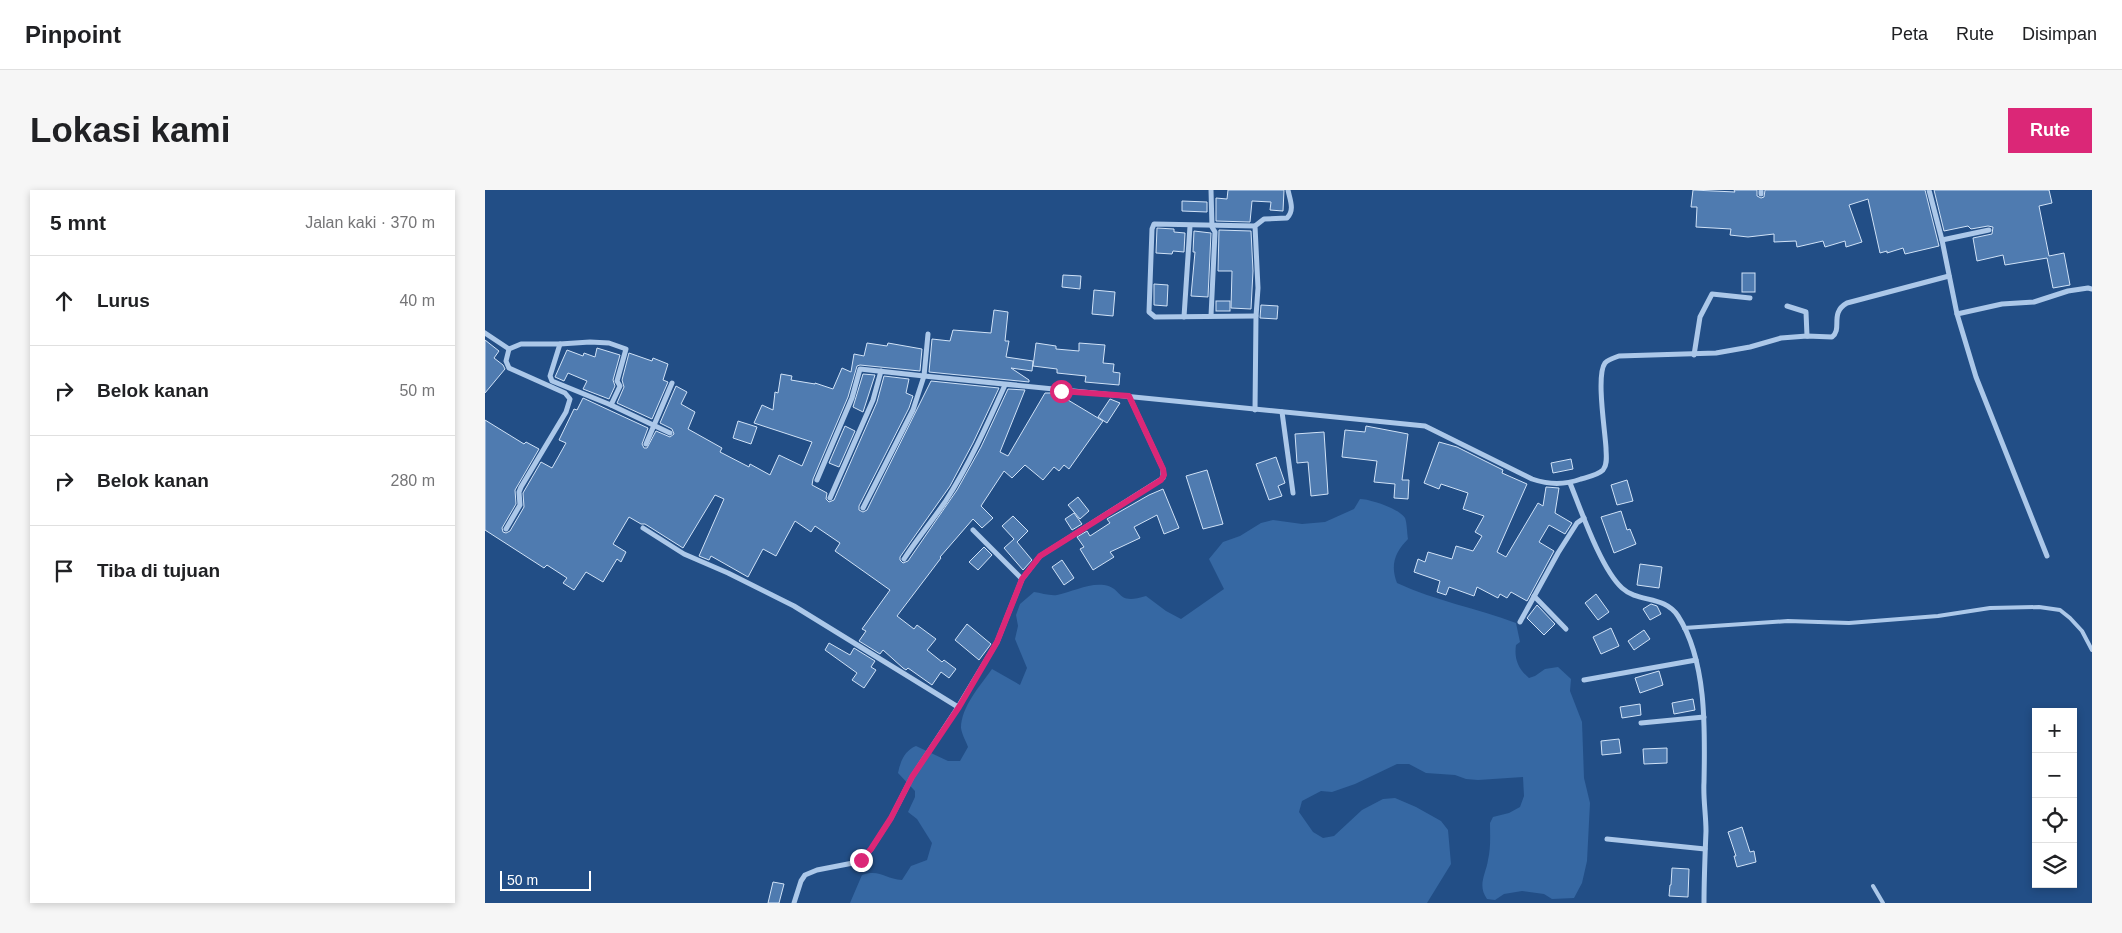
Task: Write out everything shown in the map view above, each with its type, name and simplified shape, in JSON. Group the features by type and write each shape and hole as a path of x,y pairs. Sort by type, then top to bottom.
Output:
{"street":[{"path":"1211,190 1212,227 1215,232 1211,316"},
{"path":"1256,316 1155,317 1149,312 1152,229 1156,224 1212,227 1255,226 1264,219 1287,218 1292,209 1288,190"},
{"path":"1929,190 1942,240 1957,314 1976,377 2047,556"},
{"path":"1184,317 1190,226"},
{"path":"1255,226 1258,288 1255,410"},
{"path":"1942,240 1989,230"},
{"path":"817,480 852,398 860,369 1425,426 1532,479 1547,484 1570,483 1600,472 1606,464 1604,416 1600,385 1603,367 1606,362 1619,356 1694,355 1750,347 1781,338 1807,336 1829,338 1835,336 1837,332 1836,317 1839,309 1847,303 1949,276"},
{"path":"1957,314 2002,304 2034,302 2069,291 2088,288 2092,290"},
{"path":"1694,355 1700,317 1712,294 1750,298"},
{"path":"1787,306 1807,314 1807,336"},
{"path":"485,333 509,349"},
{"path":"863,508 913,410 924,376 928,334"},
{"path":"509,349 521,344 590,342 609,343 626,349 617,380 620,386 611,405"},
{"path":"560,344 550,380 611,405 670,433"},
{"path":"506,529 520,505 519,492 521,487 566,412 570,399 565,393 509,368 506,361 509,349"},
{"path":"830,498 873,400 881,371"},
{"path":"646,444 672,382"},
{"path":"904,559 958,480 986,429 1005,385"},
{"path":"793,903 801,880 805,875 817,870 853,863 866,856 891,818 912,777 959,707 997,642 1022,579 1040,556 1163,478 1163,469 1129,396"},
{"path":"1282,412 1293,492"},
{"path":"1570,483 1610,573 1621,587 1634,595 1666,604 1673,610 1693,647 1704,717 1704,903"},
{"path":"1520,622 1558,552 1577,523 1584,518"},
{"path":"643,528 684,554 728,573 794,606 959,707"},
{"path":"973,530 1022,579"},
{"path":"1534,596 1566,629"},
{"path":"1584,680 1696,660"},
{"path":"1641,723 1704,717"},
{"path":"1607,839 1705,849"}],"lane":[{"path":"1684,628 1788,620 1849,623 1938,616 1990,608 2039,607 2060,610 2070,618 2082,630 2092,650"},
{"path":"1873,886 1883,903"}],"shaded area":[{"path":"1360,499 1384,505 1397,511 1405,518 1408,539 1395,559 1394,570 1397,583 1426,595 1516,623 1520,642 1516,645 1516,659 1525,675 1529,678 1545,669 1558,667 1571,679 1570,691 1582,722 1584,778 1590,803 1587,861 1582,883 1574,898 1552,899 1544,894 1522,891 1504,894 1495,900 1487,899 1484,894 1482,884 1490,851 1490,823 1493,817 1509,813 1520,807 1524,796 1523,777 1466,779 1455,775 1426,773 1409,764 1397,764 1355,784 1332,792 1321,791 1302,801 1299,812 1313,832 1323,838 1334,836 1362,810 1383,799 1395,798 1441,821 1448,830 1451,864 1427,903 850,903 862,875 873,873 902,880 911,866 927,860 932,843 917,819 908,812 915,797 915,791 898,773 902,761 906,753 916,746 948,761 960,761 968,747 961,728 964,712 992,669 1020,685 1027,668 1015,639 1018,626 1016,615 1020,604 1034,592 1057,595 1086,586 1104,585 1115,589 1124,598 1136,599 1146,596 1166,611 1181,619 1224,589 1209,559 1223,542 1240,536 1261,523 1273,520 1302,524 1325,522 1354,509"}],"building":[{"path":"1228,190 1284,190 1283,211 1270,210 1271,202 1252,201 1250,222 1216,221 1216,198 1227,199"},
{"path":"1693,190 1735,192 1734,190 1757,190 1757,196 1761,198 1764,197 1765,190 1925,190 1939,246 1905,254 1903,248 1880,253 1868,199 1849,205 1862,242 1846,247 1845,241 1825,247 1823,241 1797,247 1796,241 1774,242 1774,234 1748,237 1730,235 1731,229 1696,227 1697,207 1691,207"},
{"path":"1934,190 2049,190 2052,203 2039,206 2049,256 2064,253 2070,285 2053,288 2047,258 2005,265 2003,255 1977,261 1973,238 1992,234 1993,227 1971,229 1968,226 1944,231"},
{"path":"1182,201 1207,202 1207,212 1182,211"},
{"path":"1157,228 1174,229 1174,232 1185,233 1184,252 1173,251 1172,254 1156,253"},
{"path":"1219,230 1251,231 1253,271 1251,309 1231,308 1232,271 1218,271"},
{"path":"1194,231 1211,233 1208,297 1191,296 1195,252 1193,252"},
{"path":"1742,273 1755,273 1755,292 1742,292"},
{"path":"1063,275 1081,276 1080,289 1062,287"},
{"path":"1154,284 1168,285 1167,306 1154,305"},
{"path":"1094,290 1115,292 1113,316 1092,314"},
{"path":"1216,301 1230,301 1230,311 1216,311"},
{"path":"1261,305 1278,306 1277,319 1260,318"},
{"path":"994,310 1008,312 1005,341 1009,341 1006,357 1033,361 1032,371 1011,368 1029,380 1029,382 929,372 932,339 950,341 953,330 991,333"},
{"path":"485,340 499,351 494,358 505,369 485,393"},
{"path":"867,343 887,346 888,343 922,349 920,371 857,366 848,397 813,479 812,485 827,493 826,499 829,502 834,500 877,402 884,376 909,379 906,393 913,396 909,408 859,506 859,510 863,512 867,510 931,381 999,388 950,486 900,557 903,563 908,561 957,490 981,447 1008,389 1025,390 1000,452 1008,456 1045,393 1051,393 1061,399 1063,397 1103,421 1069,469 1064,465 1059,471 1054,467 1043,480 1025,465 1012,478 1004,471 981,506 993,518 982,528 973,519 940,557 897,616 914,629 917,625 936,639 927,650 942,662 944,660 956,669 949,678 941,672 932,685 908,668 906,670 903,668 883,650 880,654 859,641 866,631 862,629 890,590 835,551 840,543 815,526 811,532 795,521 776,556 763,549 748,577 711,556 709,560 699,556 724,499 715,495 683,548 645,524 641,524 629,517 613,544 626,552 621,562 617,559 603,582 586,572 574,590 563,583 567,578 547,565 544,568 485,530 485,420 524,444 526,442 539,449 515,490 516,504 502,528 503,532 506,533 510,531 524,507 523,493 541,462 552,468 566,443 559,440 574,409 577,410 583,398 648,428 642,444 644,448 647,448 656,431 670,437 674,434 672,429 660,423 676,386 687,392 681,404 695,412 688,429 722,448 720,452 749,467 750,464 770,475 779,455 802,466 812,442 754,423 762,405 773,410 775,392 778,393 781,374 792,376 791,380 815,383 833,389 842,368 851,372 854,354 864,356"},
{"path":"1036,343 1056,346 1056,349 1079,351 1079,343 1105,345 1103,363 1114,364 1113,372 1120,373 1119,385 1085,382 1086,376 1057,373 1057,369 1033,366"},
{"path":"597,348 620,355 613,380 615,386 609,399 583,389 587,381 568,373 564,381 555,377 567,350 583,356 584,353 595,357"},
{"path":"629,353 652,361 653,358 668,364 663,380 668,382 652,419 617,403 624,387 622,380"},
{"path":"863,374 875,375 863,412 853,407"},
{"path":"1110,399 1120,403 1107,423 1098,417"},
{"path":"738,421 757,427 751,444 733,438"},
{"path":"845,426 855,431 839,467 829,463"},
{"path":"1366,426 1408,434 1402,480 1409,480 1408,499 1394,498 1395,484 1374,482 1377,461 1342,457 1345,430 1365,432"},
{"path":"1324,432 1328,494 1311,496 1308,462 1297,463 1295,434"},
{"path":"1439,442 1457,447 1503,470 1502,473 1527,484 1497,552 1506,557 1538,503 1543,506 1546,487 1559,488 1555,513 1572,523 1565,534 1549,525 1539,542 1554,551 1527,601 1511,592 1507,598 1500,594 1498,598 1477,587 1474,596 1449,587 1446,595 1437,592 1440,581 1414,572 1418,559 1425,562 1428,552 1452,559 1456,546 1473,551 1482,536 1475,532 1484,516 1463,509 1468,493 1441,484 1439,489 1424,483"},
{"path":"1276,457 1285,483 1278,486 1282,496 1269,500 1256,464"},
{"path":"1571,459 1573,469 1553,473 1551,463"},
{"path":"1207,470 1223,524 1203,529 1186,476"},
{"path":"1627,480 1633,501 1617,505 1611,485"},
{"path":"1163,489 1179,528 1164,534 1157,515 1134,527 1140,538 1110,552 1114,557 1093,570 1080,549 1084,547 1077,537 1087,531 1090,536 1110,523 1107,519"},
{"path":"1078,497 1089,511 1080,519 1068,505"},
{"path":"1621,511 1627,530 1630,529 1636,544 1614,553 1601,517"},
{"path":"1074,513 1082,524 1072,530 1065,519"},
{"path":"1013,516 1028,531 1017,542 1032,560 1023,570 1004,548 1014,539 1002,526"},
{"path":"984,547 992,555 978,570 969,562"},
{"path":"1062,560 1074,578 1064,585 1052,567"},
{"path":"1640,564 1662,567 1659,588 1637,585"},
{"path":"1596,594 1609,612 1598,620 1585,603"},
{"path":"1651,604 1657,606 1661,614 1650,620 1643,609"},
{"path":"1537,605 1555,624 1544,635 1527,618"},
{"path":"967,624 991,644 979,660 955,640"},
{"path":"1611,628 1619,646 1601,654 1593,637"},
{"path":"1644,630 1650,639 1634,650 1628,641"},
{"path":"829,643 850,655 854,648 875,661 871,667 876,670 864,688 852,680 857,673 825,650"},
{"path":"1659,671 1663,685 1640,693 1635,678"},
{"path":"1693,699 1695,710 1674,714 1672,703"},
{"path":"1640,704 1641,715 1622,718 1620,707"},
{"path":"1619,739 1621,753 1602,755 1601,741"},
{"path":"1667,748 1667,763 1644,764 1643,749"},
{"path":"1742,827 1750,852 1754,851 1756,862 1737,867 1734,856 1736,856 1728,832"},
{"path":"1672,868 1689,869 1688,897 1669,896"},
{"path":"773,882 784,884 779,903 768,903"}],"route":[{"path":"861,860 871,849 891,818 912,777 959,707 997,642 1022,579 1040,556 1163,478 1163,469 1129,396 1061,391"}]}
